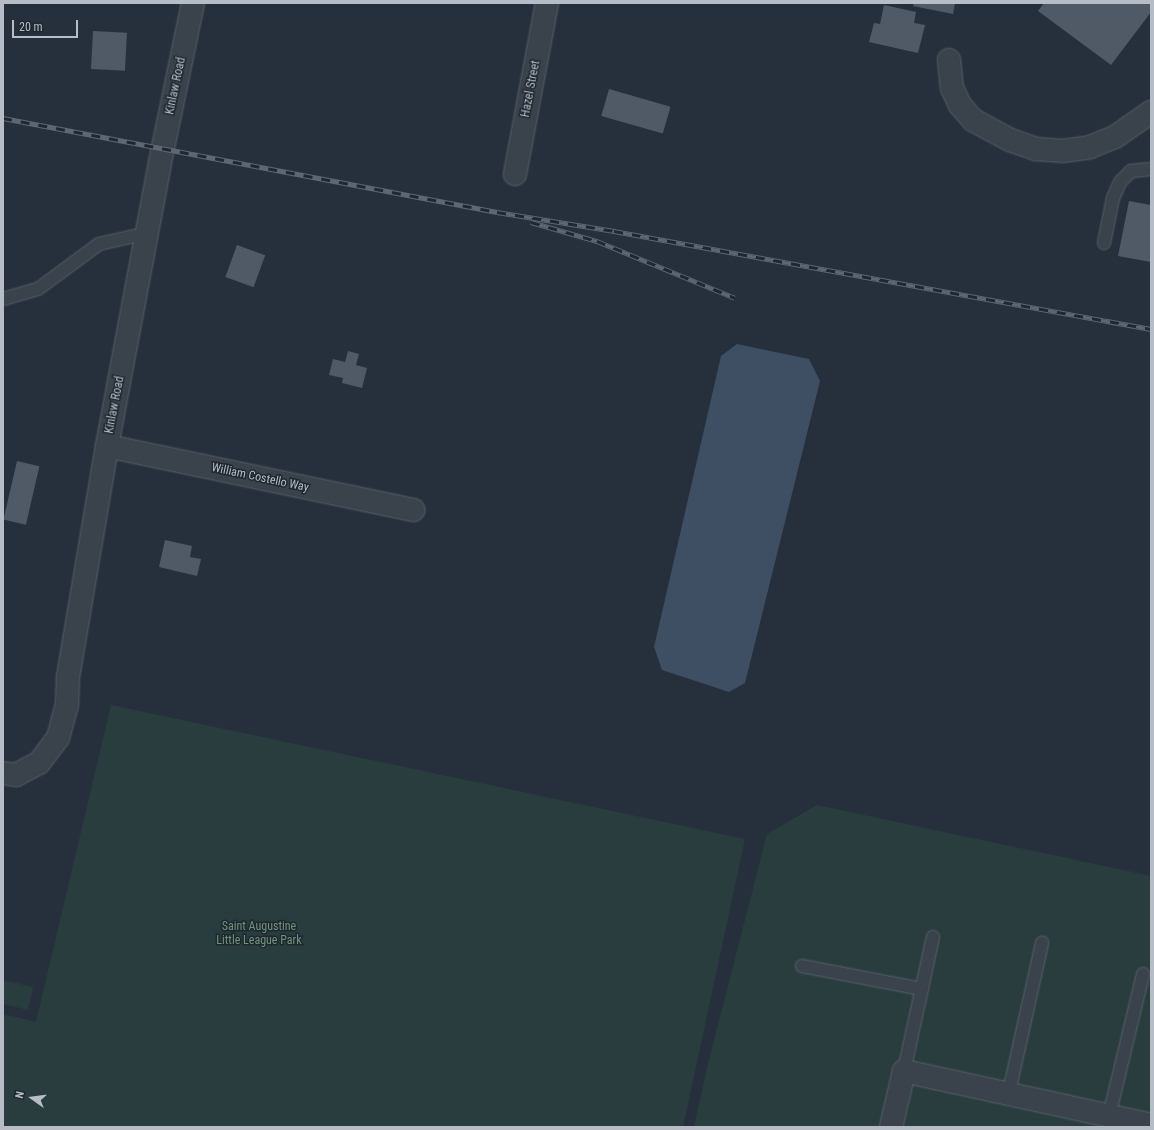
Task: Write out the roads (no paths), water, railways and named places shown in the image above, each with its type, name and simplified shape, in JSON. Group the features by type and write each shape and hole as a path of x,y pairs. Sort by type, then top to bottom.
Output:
{"street":[{"name":"Kinlaw Road","path":"3,773 16,775 39,764 58,738 67,706 68,677 107,446 194,3"},
{"name":"Hazel Street","path":"515,174 547,3"},
{"path":"949,60 952,88 960,106 973,120 1010,140 1036,149 1063,151 1090,147 1115,137 1151,112"},
{"name":"William Costello Way","path":"107,446 413,510"},
{"path":"891,1127 904,1071 1009,1092 1151,1125"}],"lane":[{"path":"1104,243 1113,198 1120,182 1131,171 1151,169"},
{"path":"3,299 38,289 99,244 148,233"},
{"path":"904,1071 933,937"},
{"path":"1009,1092 1042,944"},
{"path":"802,966 922,989"},
{"path":"1109,1116 1143,974"}],"water":[{"path":"737,344 809,359 820,381 745,683 729,692 662,670 654,647 721,356"}],"railway":[{"path":"3,118 497,212 614,231 1151,329"},
{"path":"531,222 597,241 735,298"}],"park label":[{"name":"Saint Augustine Little League Park","path":"259,934"}]}
